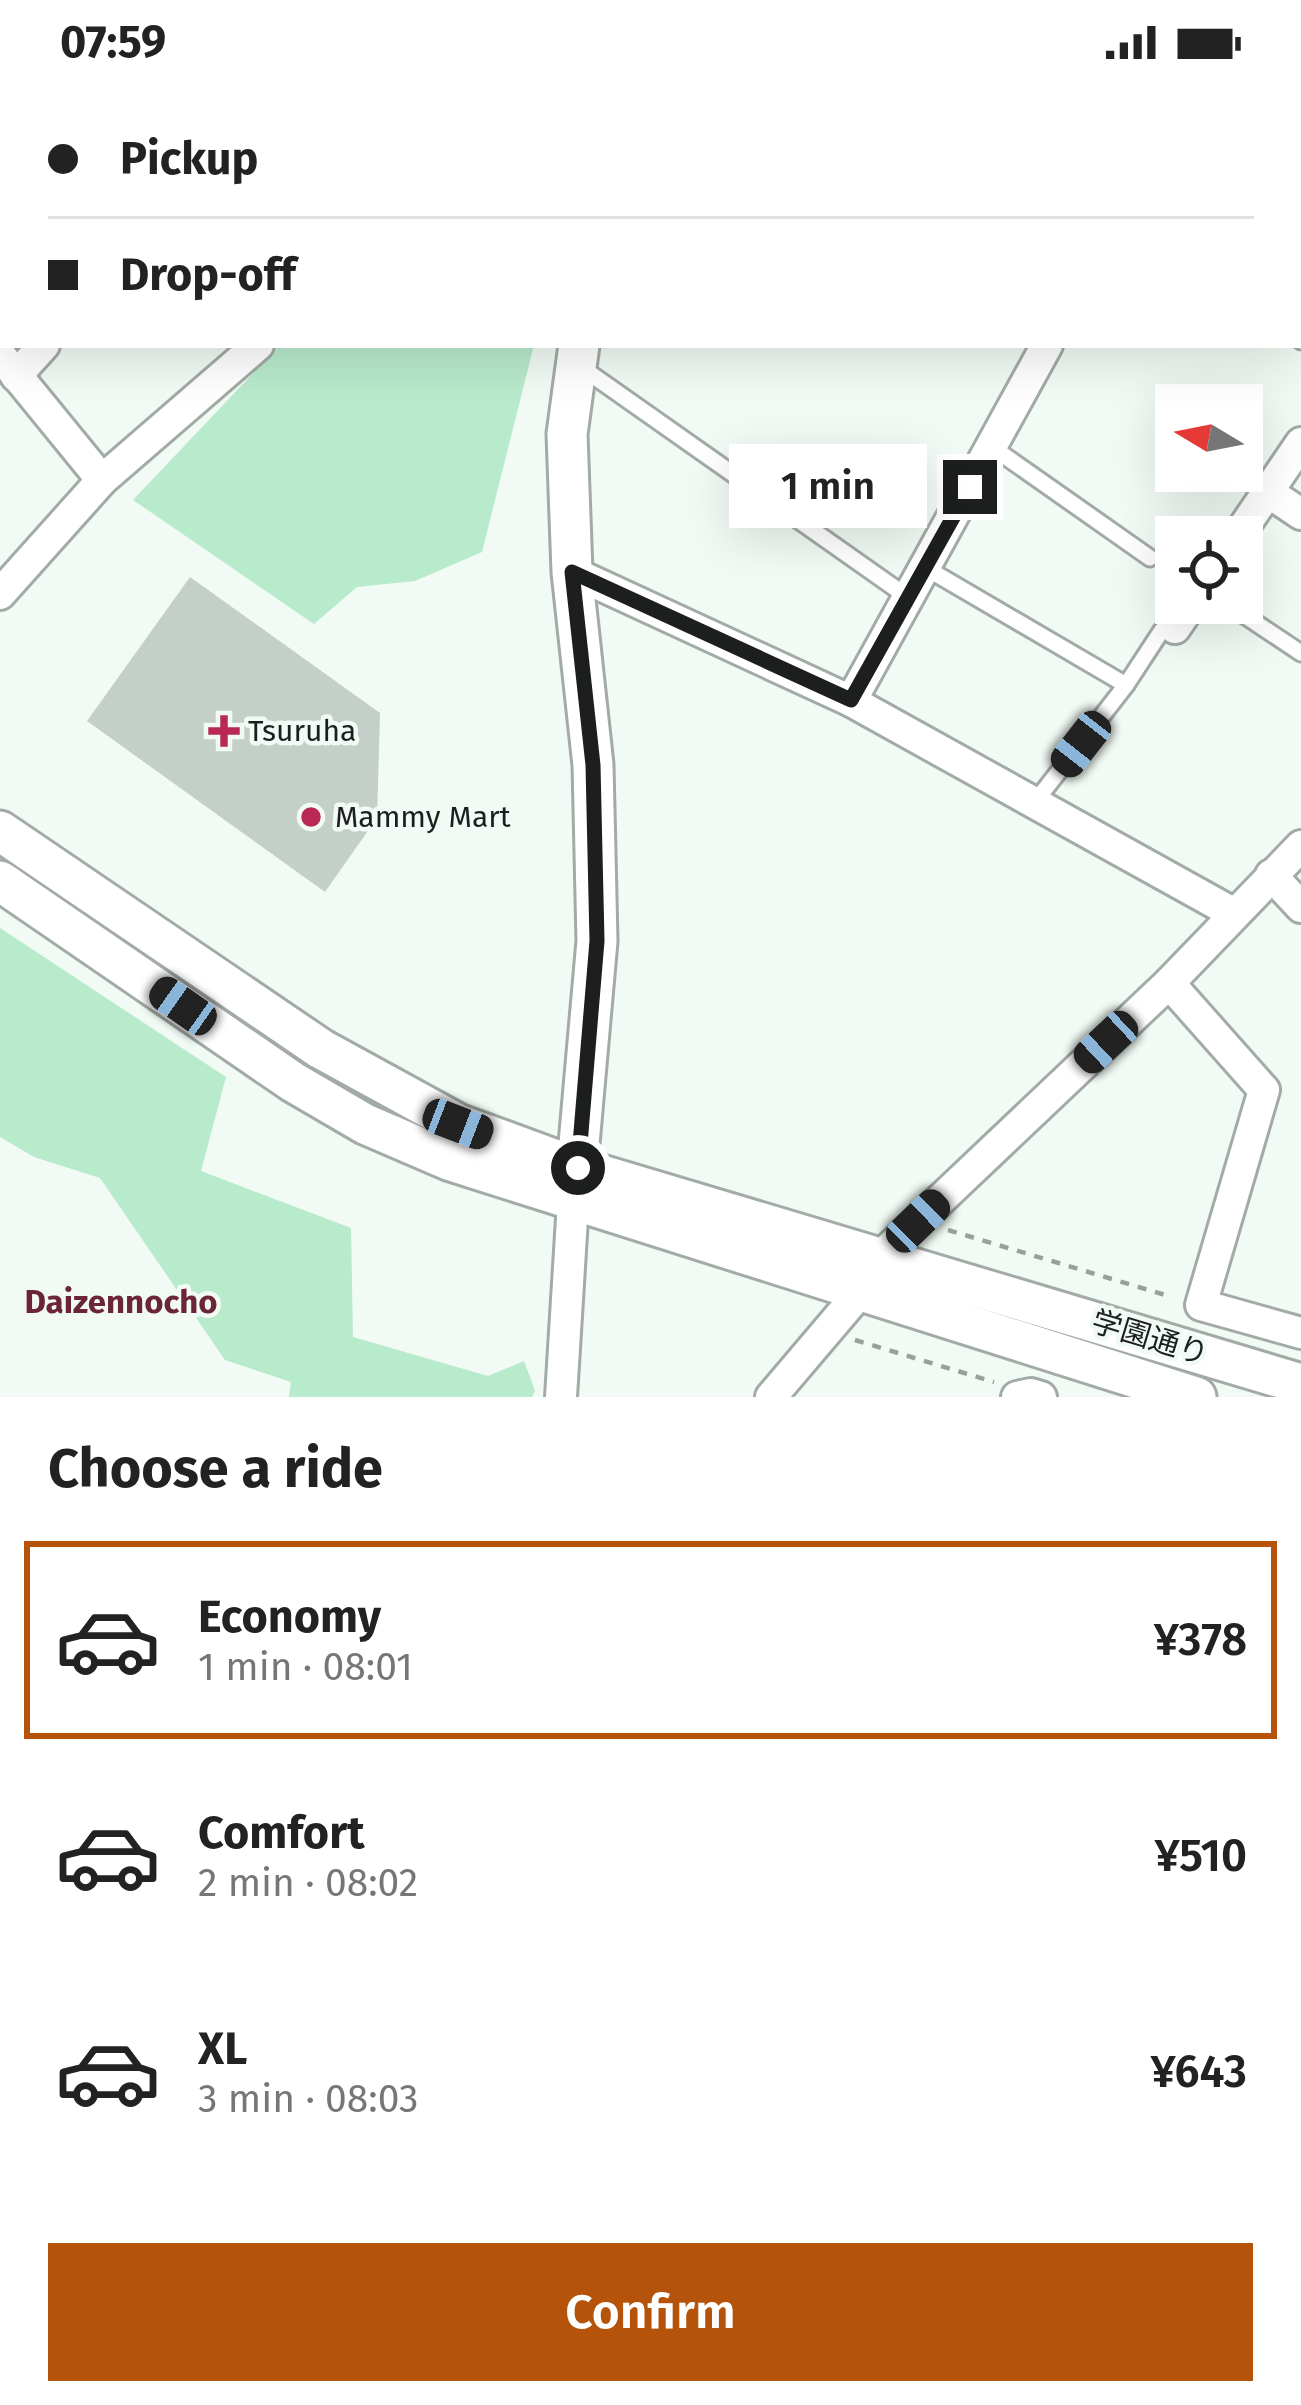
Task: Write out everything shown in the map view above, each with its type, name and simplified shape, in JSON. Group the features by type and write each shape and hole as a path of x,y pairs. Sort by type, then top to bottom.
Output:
{"street":[{"path":"39,348 8,365 102,480"},
{"path":"0,594 102,480 255,348"},
{"path":"851,700 1045,348"},
{"path":"562,1397 597,941 593,765 572,572 567,434 578,354"},
{"path":"1251,516 1301,443"},
{"path":"1268,492 1301,514"},
{"path":"572,572 851,700 1233,913"},
{"path":"0,831 321,1049 575,1185"},
{"path":"881,1256 1169,982 1301,846"},
{"path":"1271,875 1301,907"},
{"path":"0,881 293,1082 365,1124 451,1162 575,1185"},
{"path":"1169,982 1264,1090 1201,1305 1301,1333"},
{"name":"学園通り","path":"575,1185 881,1256 1301,1384"},
{"name":"学園通り","path":"575,1185 861,1292 1196,1397"},
{"path":"771,1397 861,1292"}],"lane":[{"path":"578,354 909,598"},
{"path":"992,447 1150,558"},
{"path":"926,568 1126,685"},
{"path":"1035,802 1173,624"},
{"path":"1258,624 1301,653"}],"path":[{"path":"918,1221 1201,1305"},
{"path":"827,1331 1026,1396"}],"green space":[{"path":"277,348 533,348 482,552 415,581 357,587 314,624 133,500"},
{"path":"0,928 226,1077 201,1171 351,1228 353,1337 488,1376 524,1361 535,1391 532,1397 289,1397 291,1382 225,1360 100,1178 34,1157 0,1137"}],"building":[{"path":"190,577 380,713 377,818 325,892 87,721"}],"place":[{"name":"Tsuruha","path":"224,731"},
{"name":"Mammy Mart","path":"311,817"}],"district":[{"name":"Daizennocho","path":"121,1301"}],"route":[{"path":"578,1168 597,941 593,765 572,572 851,700 970,487"}]}
